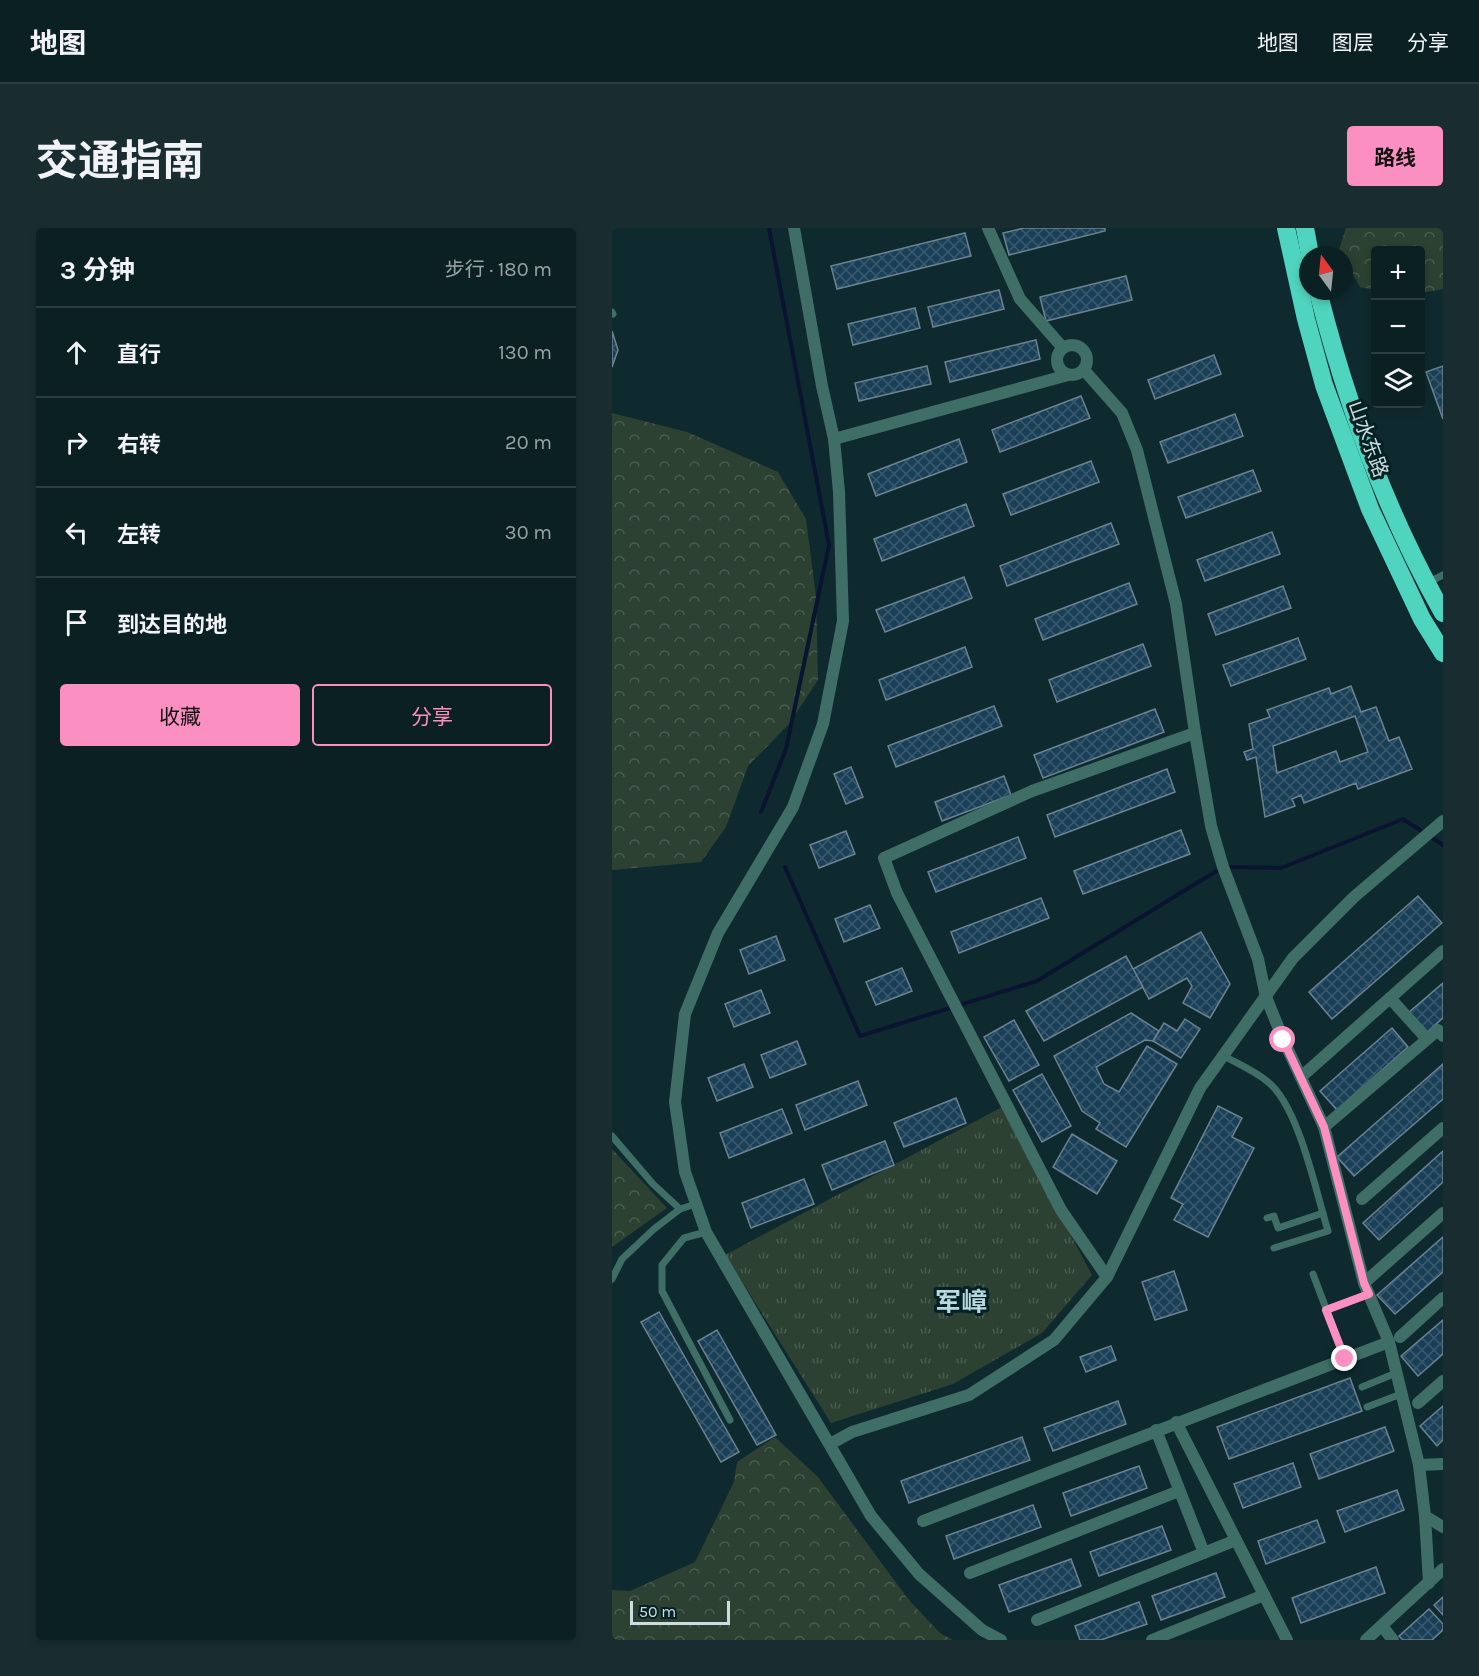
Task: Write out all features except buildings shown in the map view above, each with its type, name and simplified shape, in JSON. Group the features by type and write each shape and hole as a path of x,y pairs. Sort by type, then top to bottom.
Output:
{"highway":[{"name":"山水东路","path":"1286,228 1321,374 1370,509 1422,619 1443,653"},
{"path":"1305,228 1308,246"},
{"name":"山水东路","path":"1320,300 1343,385 1368,454 1396,521 1443,613"}],"street":[{"path":"794,228 822,386 834,439 839,492 843,621 823,723 793,807 718,933 685,1014 675,1102 685,1172 706,1232 871,1516 919,1574 982,1630 1001,1640"},
{"path":"988,228 1020,299 1063,348"},
{"path":"834,439 1068,375 1076,375 1084,370 1087,364 1084,349 1077,345 1063,348 1058,355 1057,363 1068,375"},
{"path":"1084,370 1122,413 1137,450 1176,604 1211,826 1223,867 1258,959 1266,997 1324,1127 1367,1289 1394,1339 1396,1373 1419,1465 1429,1582"},
{"path":"1107,1277 1061,1210 897,893 884,858 1032,791 1195,733"},
{"path":"830,1444 852,1432 969,1395 1054,1340 1107,1277 1200,1088 1293,958 1354,897 1443,821"},
{"path":"1300,1077 1443,951"},
{"path":"1390,998 1427,1039"},
{"path":"1324,1127 1438,1030 1443,1036"},
{"path":"1362,1199 1443,1128"},
{"path":"1367,1289 1443,1213"},
{"path":"923,1521 1394,1339 1443,1298"},
{"path":"1418,1403 1443,1381"},
{"path":"1176,1422 1287,1640"},
{"path":"1156,1430 1204,1553"},
{"path":"1419,1465 1443,1464"},
{"path":"970,1573 1179,1491"},
{"path":"1425,1516 1443,1527"},
{"path":"1036,1620 1236,1540"},
{"path":"1366,1640 1443,1569"},
{"path":"1152,1640 1264,1595"},
{"path":"1382,1626 1393,1640"}],"lane":[{"path":"1426,583 1443,575"},
{"path":"1224,1056 1267,1081 1288,1106 1328,1232 1274,1248"},
{"path":"612,1136 652,1184 680,1209"},
{"path":"612,1279 622,1259 654,1229 680,1209 696,1204"},
{"path":"1267,1218 1274,1216 1278,1228 1323,1213"},
{"path":"706,1232 684,1238 662,1265 662,1291 730,1420"},
{"path":"1313,1274 1345,1359"},
{"path":"1326,1310 1367,1289"},
{"path":"1362,1387 1396,1373"},
{"path":"1367,1407 1401,1394"}],"green space":[{"path":"1346,228 1443,228 1443,289 1425,292 1425,246 1371,246 1371,289 1360,287 1353,275 1353,246 1340,246"},
{"path":"612,413 687,432 778,472 806,519 816,597 818,680 789,724 748,766 726,827 701,862 612,870"},
{"path":"1002,1107 1092,1275 1042,1333 953,1384 831,1423 725,1255"},
{"path":"612,1149 667,1208 612,1247"},
{"path":"775,1437 818,1477 908,1599 940,1633 953,1640 612,1640 612,1590 630,1591 695,1562 734,1482 737,1462"}],"waterway":[{"path":"761,812 786,749 829,545 769,228"},
{"path":"785,867 860,1036 1037,981 1223,867 1281,868 1403,819 1443,845"}],"district":[{"name":"军嶂","path":"961,1302"}],"route":[{"path":"1283,1040 1324,1127 1364,1283 1369,1294 1326,1310 1345,1359"}]}
